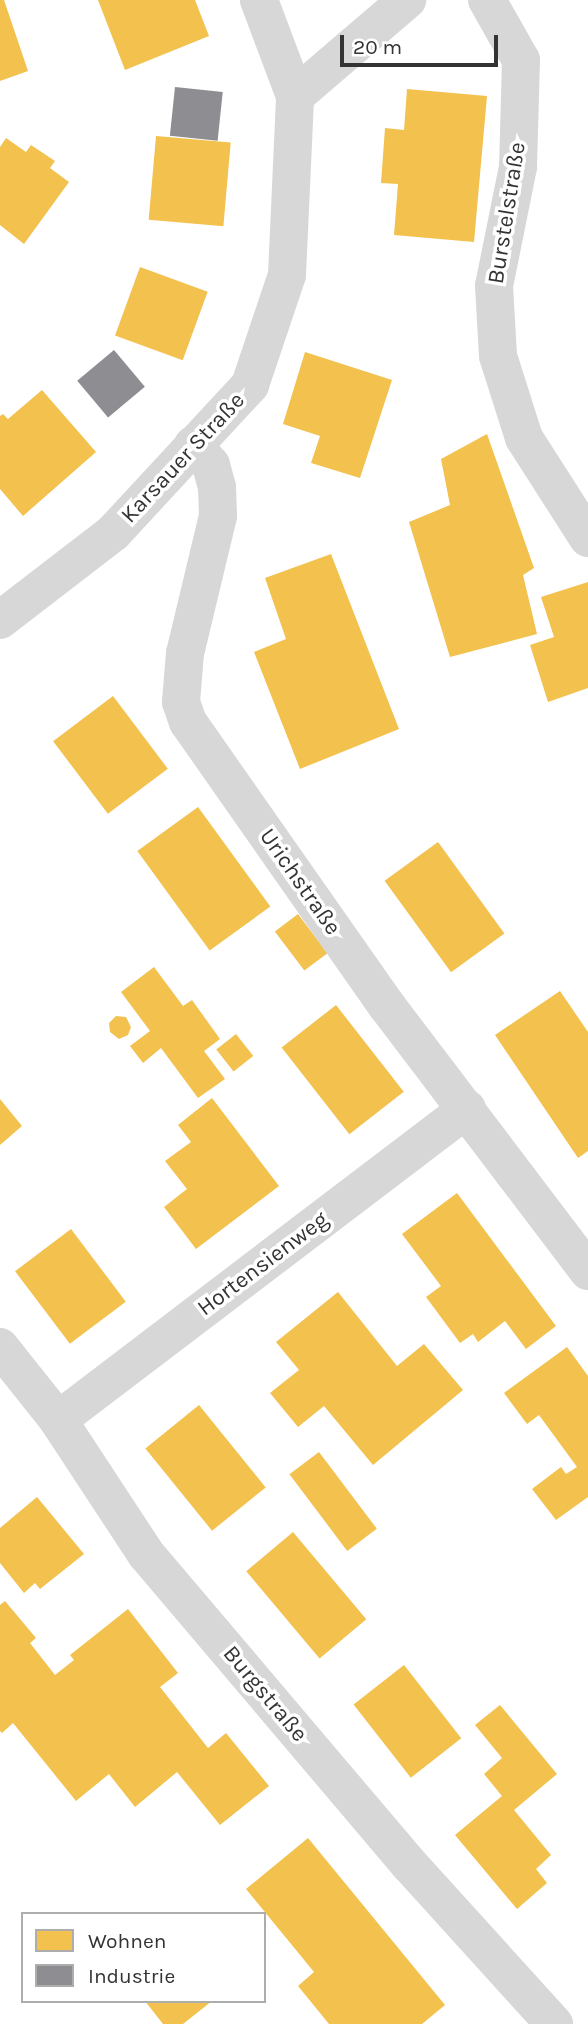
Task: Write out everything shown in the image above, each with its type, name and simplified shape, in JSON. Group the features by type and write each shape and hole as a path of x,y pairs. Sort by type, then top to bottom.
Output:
{"street":[{"name":"Karsauer Straße","path":"0,620 113,533 250,385 287,275 295,96 259,0"},
{"path":"295,96 407,0"},
{"name":"Burstelstraße","path":"487,0 521,60 518,167 494,286 498,356 524,439 588,538"},
{"name":"Urichstraße","path":"193,446 211,465 217,487 218,516 185,653 181,702 188,722 387,1006 588,1271"},
{"name":"Hortensienweg","path":"58,1420 467,1109"},
{"name":"Burgstraße","path":"0,1347 58,1420 146,1554 409,1864 554,2024"}],"building: Wohnen":[{"path":"0,0 4,0 28,71 0,81"},
{"path":"98,0 195,0 209,36 125,70"},
{"path":"407,89 487,96 474,242 394,235 398,184 381,183 385,128 404,130"},
{"path":"156,136 231,143 223,226 149,220"},
{"path":"6,138 26,152 31,145 55,161 50,168 69,182 24,244 0,225 0,147"},
{"path":"140,267 208,292 183,360 115,336"},
{"path":"305,352 392,380 360,478 311,463 320,436 283,424"},
{"path":"42,390 96,452 23,516 0,489 0,416 3,414 8,419"},
{"path":"487,434 534,568 523,575 537,634 450,657 409,522 450,505 441,459"},
{"path":"331,554 399,729 300,769 254,652 286,639 265,578"},
{"path":"588,582 588,688 548,702 530,645 554,637 541,597"},
{"path":"113,696 168,769 108,814 53,741"},
{"path":"198,807 270,907 210,951 137,851"},
{"path":"438,842 504,933 451,972 385,881"},
{"path":"298,914 327,953 304,971 275,931"},
{"path":"154,967 183,1006 192,1000 220,1039 204,1051 225,1079 198,1098 161,1048 143,1063 130,1046 150,1031 121,992"},
{"path":"560,991 588,1032 588,1151 578,1158 495,1035"},
{"path":"336,1005 404,1092 349,1134 282,1047"},
{"path":"116,1016 126,1017 131,1027 128,1035 119,1039 110,1032 109,1023"},
{"path":"236,1034 253,1056 234,1071 216,1049"},
{"path":"212,1098 279,1186 196,1249 164,1207 187,1189 165,1161 191,1142 178,1125"},
{"path":"0,1099 22,1126 0,1145"},
{"path":"457,1193 556,1326 526,1349 505,1321 478,1342 473,1334 460,1343 426,1297 441,1286 402,1234"},
{"path":"71,1229 126,1302 70,1344 15,1271"},
{"path":"338,1292 397,1366 424,1344 463,1390 373,1465 324,1406 298,1427 270,1393 299,1370 276,1342"},
{"path":"567,1347 588,1376 588,1497 556,1520 532,1489 561,1467 566,1474 577,1467 539,1415 527,1424 504,1393"},
{"path":"199,1405 266,1487 212,1531 145,1448"},
{"path":"319,1452 377,1529 347,1551 289,1474"},
{"path":"37,1497 84,1554 40,1589 35,1583 24,1593 0,1563 0,1528"},
{"path":"293,1532 366,1619 320,1659 246,1571"},
{"path":"5,1601 36,1638 30,1643 55,1675 74,1660 70,1655 128,1609 178,1673 160,1687 208,1748 226,1733 269,1786 220,1825 177,1772 135,1807 109,1774 76,1801 13,1723 2,1733 0,1731 0,1605"},
{"path":"404,1665 461,1738 411,1778 354,1704"},
{"path":"500,1705 557,1774 514,1810 551,1855 536,1869 547,1883 517,1909 455,1835 502,1796 484,1774 502,1758 475,1725"},
{"path":"308,1838 445,2005 422,2024 329,2024 298,1986 314,1972 246,1889"},
{"path":"147,2003 209,2003 183,2024 163,2024"}],"building: Industrie":[{"path":"175,87 223,92 218,141 170,136"},
{"path":"114,350 145,387 108,418 77,381"}]}
